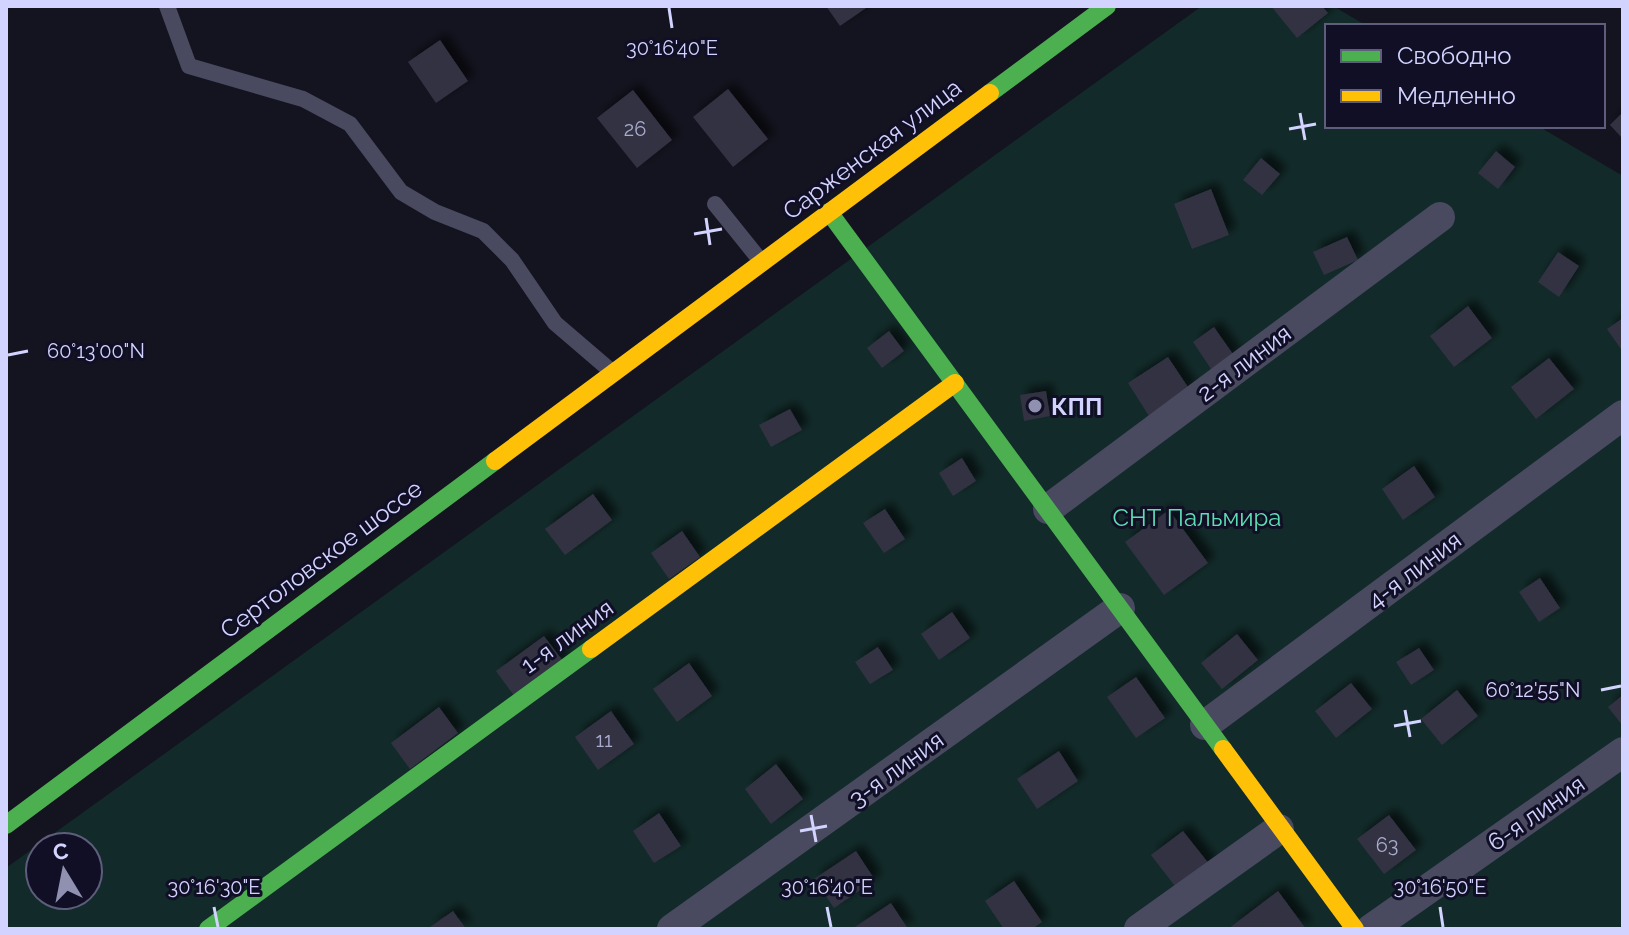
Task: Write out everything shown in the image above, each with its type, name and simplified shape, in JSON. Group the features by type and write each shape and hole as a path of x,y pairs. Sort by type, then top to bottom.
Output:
{"street":[{"name":"Сарженская улица","path":"666,332 1107,6"},
{"path":"829,212 1355,929"},
{"name":"2-я линия","path":"1048,509 1440,217"},
{"name":"Сертоловское шоссе","path":"6,825 666,332"},
{"name":"1-я линия","path":"208,929 955,383"},
{"name":"4-я линия","path":"1205,725 1623,415"},
{"name":"3-я линия","path":"672,929 1120,608"},
{"name":"6-я линия","path":"1371,929 1623,752"},
{"path":"1139,929 1279,829"}],"lane":[{"path":"167,6 189,66 303,99 350,124 401,192 435,212 483,231 512,260 555,323 612,372"},
{"path":"715,204 761,262"}],"green space":[{"name":"СНТ Пальмира","path":"1202,6 1333,6 1364,24 1325,24 1325,128 1541,128 1623,176 1623,929 6,929 6,868 24,855 24,911 104,911 104,831 57,831"}],"building":[{"path":"826,6 869,6 840,26"},
{"path":"1271,6 1322,6 1328,13 1297,38"},
{"path":"440,40 468,81 436,103 408,62"},
{"path":"728,89 768,139 733,167 693,117"},
{"path":"633,90 672,140 637,168 597,118"},
{"path":"1623,112 1623,139 1610,125"},
{"path":"1496,151 1515,167 1498,189 1478,173"},
{"path":"1261,158 1280,174 1262,195 1243,180"},
{"path":"1211,189 1229,235 1192,249 1174,204"},
{"path":"1347,237 1358,260 1324,275 1313,252"},
{"path":"1558,252 1579,266 1559,297 1538,282"},
{"path":"1468,306 1492,338 1454,367 1430,336"},
{"path":"1623,318 1623,352 1607,329"},
{"path":"1214,327 1235,357 1213,372 1193,342"},
{"path":"889,331 904,351 882,368 867,348"},
{"path":"1168,357 1190,390 1149,416 1128,383"},
{"path":"1549,358 1574,389 1536,419 1511,387"},
{"name":"КПП","path":"1046,391 1050,416 1024,421 1020,395"},
{"path":"790,409 802,430 771,447 759,425"},
{"path":"962,458 976,481 953,496 939,473"},
{"path":"1414,466 1435,497 1403,520 1382,489"},
{"path":"593,494 612,520 565,555 545,529"},
{"path":"885,509 905,539 884,553 863,523"},
{"path":"1169,510 1208,563 1164,595 1125,542"},
{"path":"682,531 700,557 669,579 651,553"},
{"path":"1540,578 1560,608 1539,622 1519,592"},
{"path":"952,612 970,638 939,660 921,634"},
{"path":"1237,634 1258,660 1222,689 1201,663"},
{"path":"544,636 563,661 515,697 496,671"},
{"path":"878,647 893,670 870,684 855,662"},
{"path":"1419,648 1434,670 1411,685 1396,662"},
{"path":"689,663 712,696 677,722 653,689"},
{"path":"1136,677 1165,718 1136,738 1107,697"},
{"path":"1351,683 1372,709 1336,738 1315,711"},
{"path":"1457,690 1478,716 1442,745 1421,719"},
{"path":"1623,695 1623,726 1608,707"},
{"path":"439,707 458,733 410,769 391,743"},
{"path":"611,711 634,744 598,770 575,737"},
{"path":"1059,751 1078,781 1037,809 1017,779"},
{"path":"776,764 803,799 771,824 745,789"},
{"path":"659,813 681,846 654,863 633,831"},
{"path":"1389,815 1416,850 1384,874 1357,839"},
{"path":"1183,831 1210,865 1178,890 1151,855"},
{"path":"856,851 875,880 834,908 814,879"},
{"path":"1014,881 1042,922 1032,929 1004,929 985,901"},
{"path":"1278,891 1306,929 1228,929"},
{"path":"891,903 908,929 852,929"},
{"path":"453,911 466,929 427,929"}],"traffic: fast":[{"path":"990,93 1107,6"},
{"path":"829,212 1223,749"},
{"path":"6,825 495,461"},
{"path":"208,929 591,649"}],"traffic: slow":[{"path":"495,461 990,93"},
{"path":"591,649 955,383"},
{"path":"1223,749 1355,929"}],"place":[{"name":"КПП","path":"1035,406"}]}
